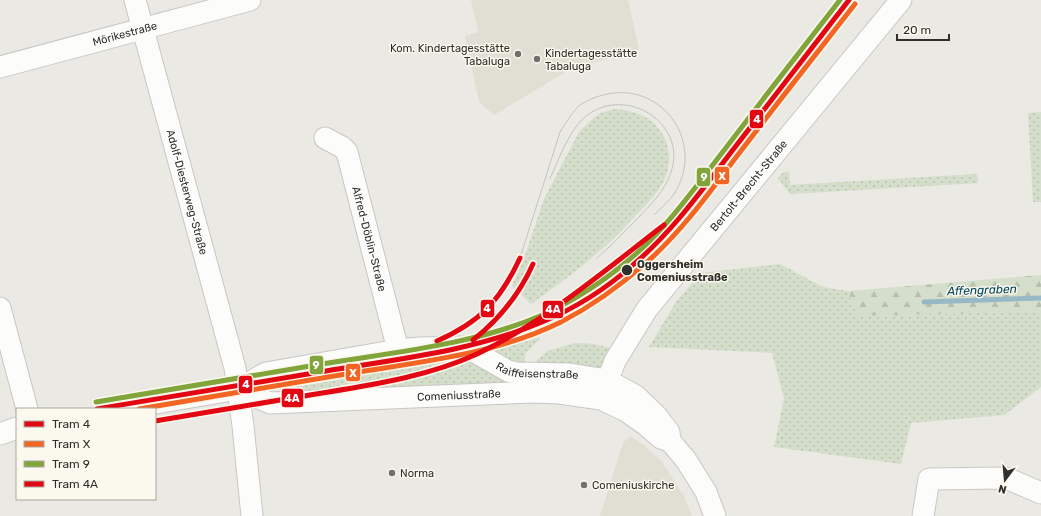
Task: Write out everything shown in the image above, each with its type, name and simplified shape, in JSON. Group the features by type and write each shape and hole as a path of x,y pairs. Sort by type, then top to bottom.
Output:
{"street":[{"name":"Adolf-Diesterweg-Straße","path":"135,0 235,368 252,516"},
{"name":"Mörikestraße","path":"0,67 250,0"},
{"name":"Bertolt-Brecht-Straße","path":"604,389 615,360 647,309 901,0"},
{"name":"Alfred-Döblin-Straße","path":"325,138 342,147 347,152 398,350"},
{"path":"0,308 27,408"},
{"name":"Raiffeisenstraße","path":"127,408 238,389 266,373 398,350 420,348 461,347 473,351 508,371 516,373 570,374 604,389"},
{"name":"Comeniusstraße","path":"238,389 270,403 533,392 559,393 604,389 636,396 656,414 669,432 670,441 686,460 706,492 715,516"},
{"path":"923,516 929,479 1006,478 1041,493"}],"shaded area":[{"name":"Kindertagesstätte Tabaluga","path":"471,0 628,0 639,49 569,70 494,115 479,102 465,36 478,32"},
{"path":"630,436 645,446 662,462 684,496 692,516 600,516 623,443"}],"green space":[{"path":"615,109 638,113 650,120 660,130 669,151 669,166 666,176 661,187 654,196 612,240 564,280 531,304 512,286 524,258 544,199 579,132 600,113"},
{"path":"1041,112 1041,202 1033,202 1028,113"},
{"path":"783,172 789,172 790,185 977,174 978,183 790,194 778,178"},
{"path":"780,264 823,287 848,291 858,316 1041,311 1041,387 1004,415 911,423 901,464 774,447 784,398 772,353 649,347 676,302 701,273"},
{"path":"1041,275 1041,311 858,316 848,291"},
{"path":"539,338 540,339 525,354 525,366 518,366 490,351"},
{"path":"575,343 593,344 611,349 605,362 598,369 538,366 537,360 548,351"},
{"path":"469,358 515,380 508,387 500,382 290,393 289,388"}],"waterway":[{"name":"Affengraben","path":"924,302 1041,298"}],"tram line":[{"name":"9","path":"96,402 460,341 514,326 540,316 566,303 592,288 616,271 638,252 673,216 840,0"},
{"name":"4","path":"103,408 408,358 463,347 516,332 542,322 591,297 624,273 648,252 674,224 849,0"},
{"name":"X","path":"145,408 428,361 483,350 535,333 573,316 606,295 627,279 672,238 705,198 855,4"},
{"path":"520,258 560,132 580,105 603,95 623,93 642,96 658,105 671,117 680,133 685,151 684,170 675,193 655,214"},
{"path":"550,178 572,133 584,118 592,112 608,106 624,105 639,109 653,116 664,127 671,140 674,156 671,172 665,185 648,208 596,259"},
{"name":"4A","path":"156,421 378,383 419,374 458,362 502,341 551,311 664,225"},
{"name":"4","path":"437,341 452,334 477,318 505,286 520,258"},
{"name":"4A","path":"473,340 492,324 508,306 522,286 533,264"}],"place":[{"name":"Kom. Kindertagesstätte Tabaluga","path":"518,54"},
{"name":"Kindertagesstätte Tabaluga","path":"537,59"},
{"name":"Oggersheim Comeniusstraße","path":"627,270"},
{"name":"Norma","path":"392,473"},
{"name":"Comeniuskirche","path":"584,485"}]}
